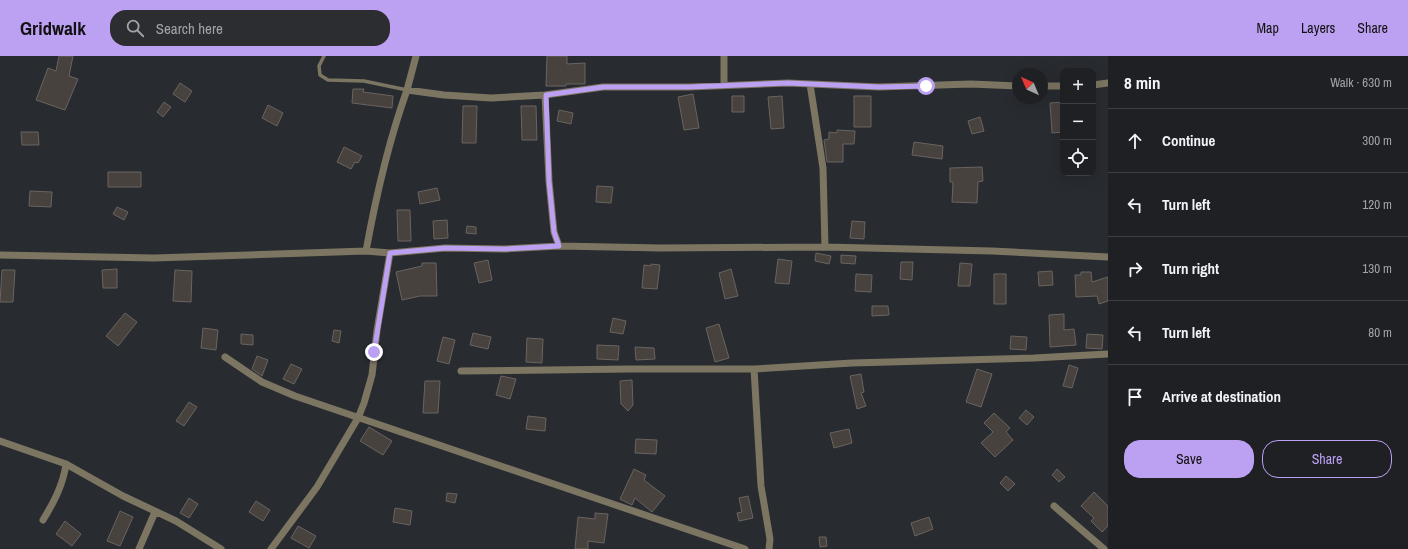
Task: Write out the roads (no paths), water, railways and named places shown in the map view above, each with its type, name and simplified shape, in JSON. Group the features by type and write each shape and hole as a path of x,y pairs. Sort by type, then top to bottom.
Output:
{"street":[{"path":"366,251 377,189 416,56"},
{"path":"724,56 724,85"},
{"path":"407,90 444,95 491,98 546,95 603,87 667,87 788,83 879,87 971,84 1012,86"},
{"path":"1096,85 1108,83"},
{"path":"810,84 823,168 825,247"},
{"path":"1048,86 1060,86"},
{"path":"546,95 549,181 554,232 559,246"},
{"path":"0,255 154,258 366,251 390,253 445,248 505,249 559,246 661,248 825,247 992,251 1108,257"},
{"path":"271,549 317,487 358,418 372,375 377,330 390,253"},
{"path":"461,371 754,369 852,363 1034,358 1108,354"},
{"path":"225,357 262,382 295,396 471,455 641,514 664,521 745,549 694,532"},
{"path":"754,369 761,486 770,539 769,549"},
{"path":"0,441 66,464 123,496 176,521 221,549"},
{"path":"43,520 56,498 65,476 66,464"},
{"path":"1054,506 1104,549"},
{"path":"139,549 155,512"}],"lane":[{"path":"324,56 319,66 320,75 328,80 364,81 407,90"}]}
